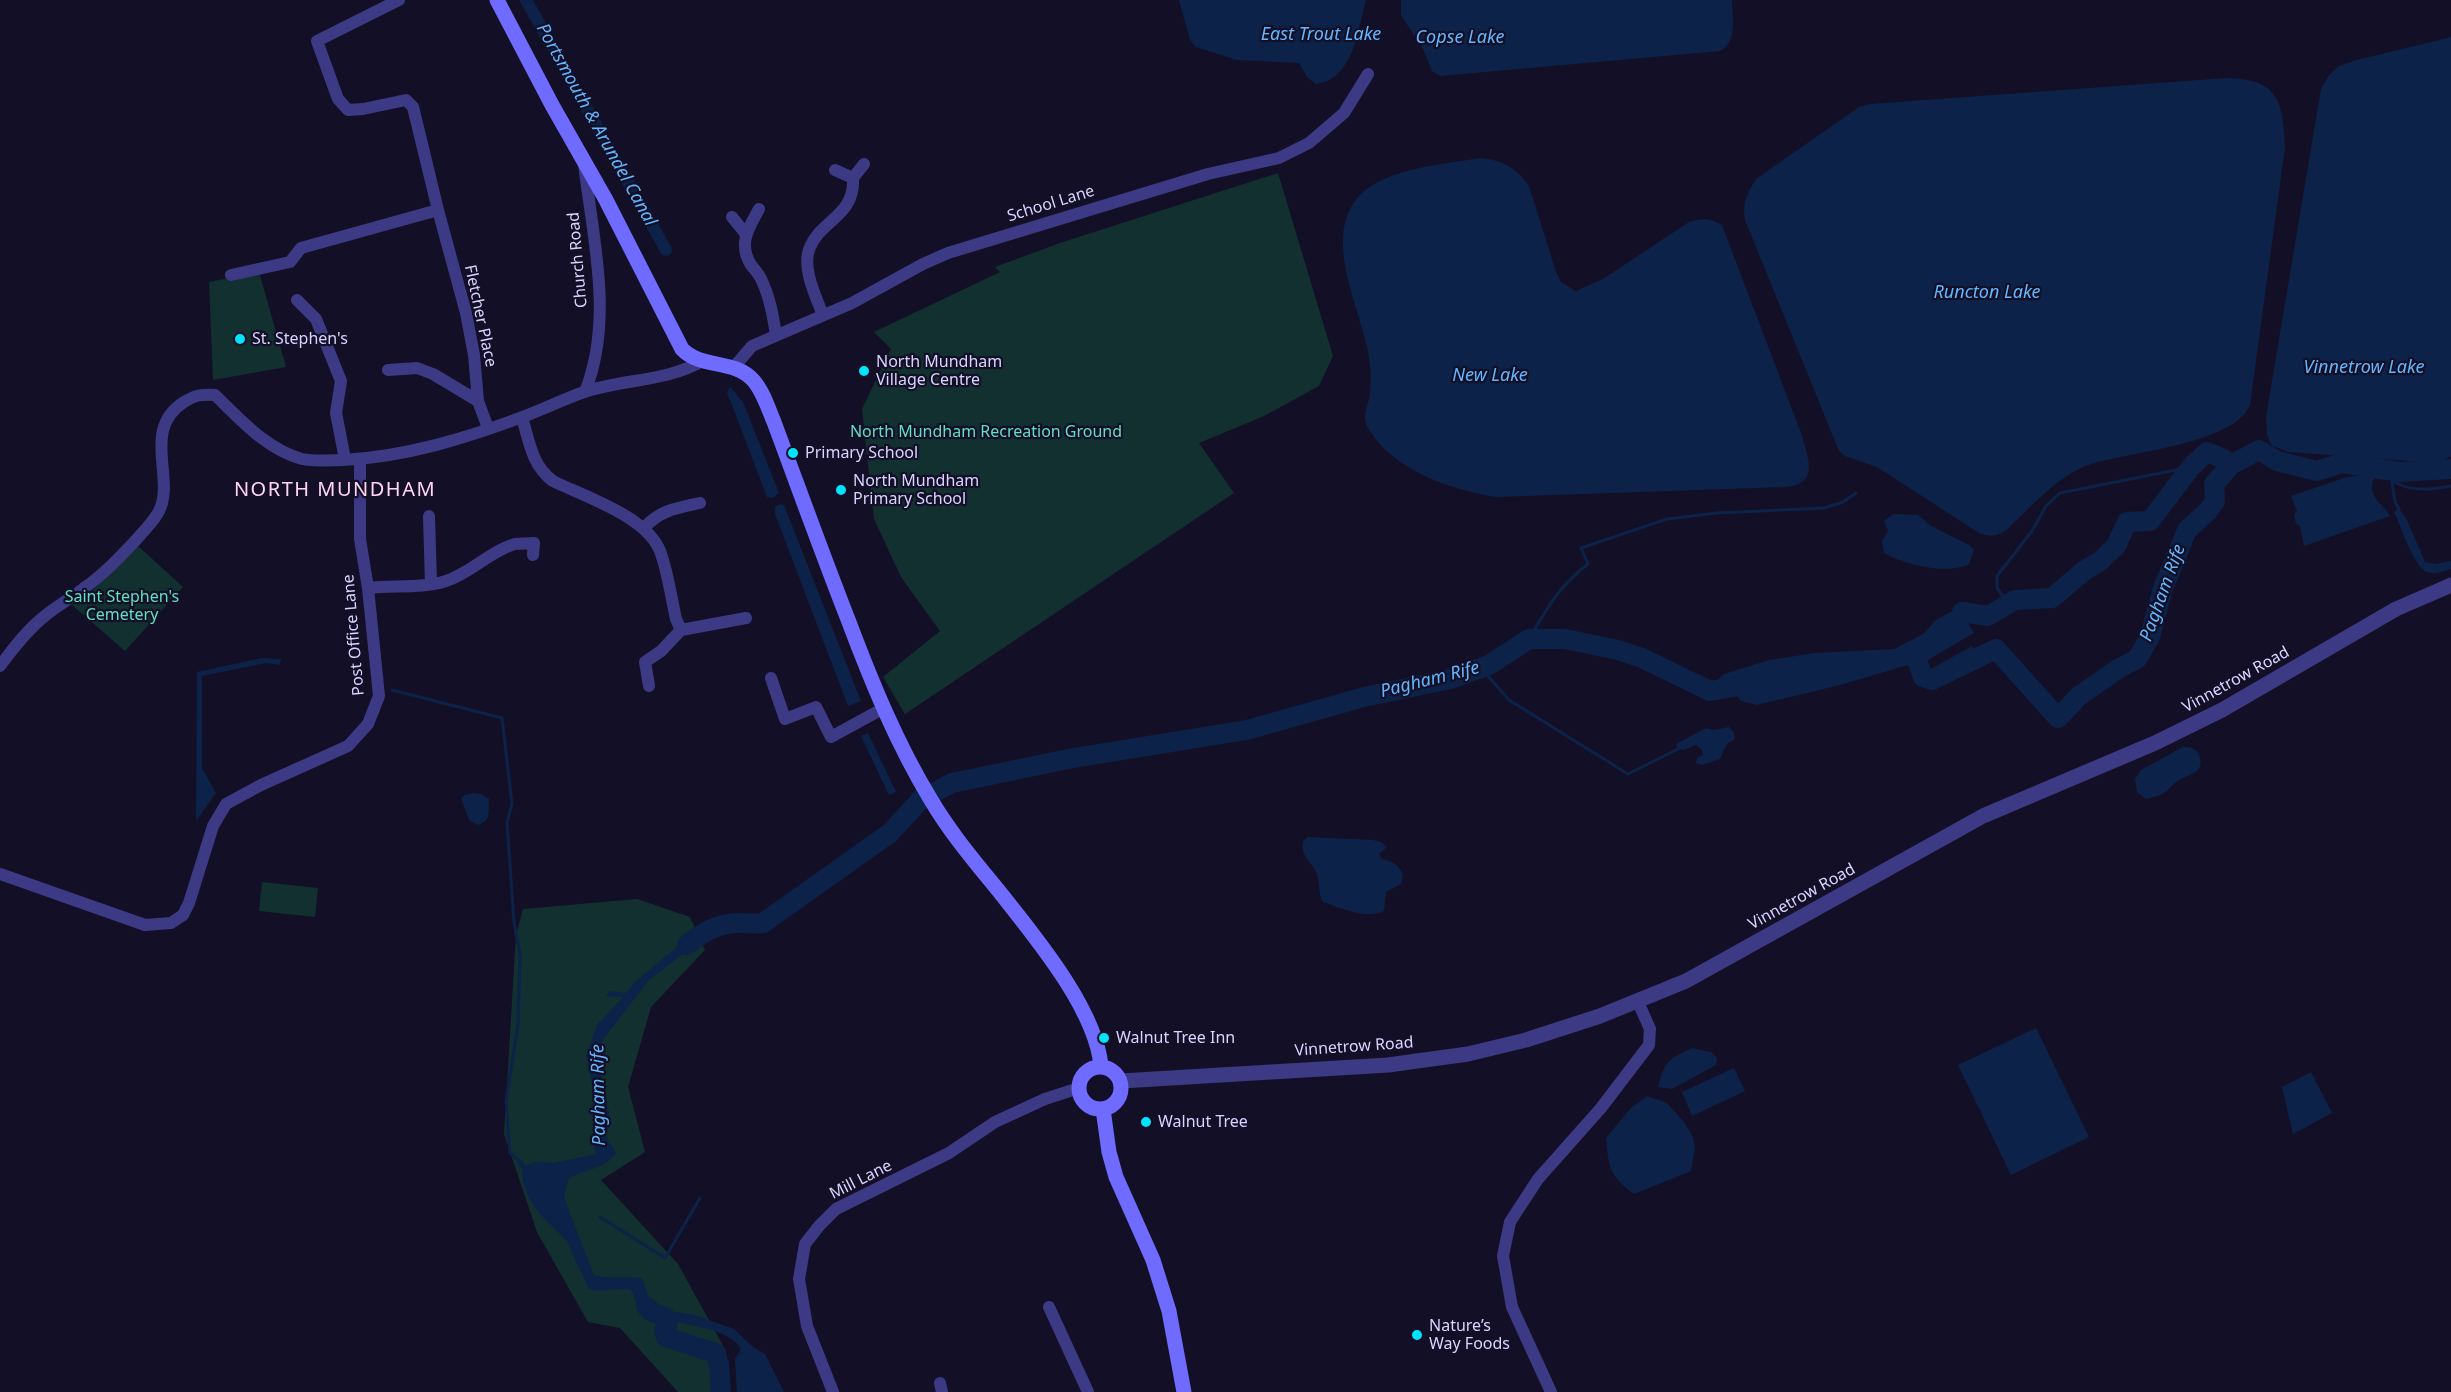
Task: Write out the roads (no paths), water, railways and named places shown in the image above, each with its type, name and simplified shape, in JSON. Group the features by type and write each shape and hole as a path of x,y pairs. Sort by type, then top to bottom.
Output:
{"main road":[{"path":"496,0 606,200 678,342 687,354 702,361 734,367 747,374 759,387 835,587 884,708 910,763 943,820 1036,939 1073,995 1096,1039 1101,1066"},
{"path":"1101,1066 1114,1071 1121,1081 1120,1097 1116,1103 1103,1109 1096,1109 1084,1102 1079,1088 1083,1075 1094,1067 1101,1066"},
{"path":"1103,1109 1109,1152 1116,1177 1153,1260 1169,1311 1184,1392"}],"street":[{"name":"Fletcher Place","path":"399,0 317,41 338,99 348,110 406,100 413,107 466,313 474,355 478,401 488,428"},
{"name":"School Lane","path":"734,367 752,346 852,303 948,253 1208,174 1279,158 1309,143 1344,113 1368,74"},
{"name":"Church Road","path":"584,160 600,286 597,356 585,392"},
{"path":"823,315 810,277 809,249 816,237 846,207 851,197 853,178 864,164"},
{"path":"835,170 853,178"},
{"path":"759,209 745,233 744,247 762,279 771,305 776,335"},
{"path":"231,275 290,262 301,248 438,210"},
{"path":"732,218 745,233"},
{"path":"297,300 316,319 340,381 336,413 345,459"},
{"path":"0,666 24,636 46,615 105,571 157,516 164,496 161,440 174,411 192,398 202,394 215,395 245,424 275,448 302,459 360,459 394,454 460,438 585,392 686,370 702,361"},
{"path":"388,370 417,368 433,374 478,401"},
{"path":"522,417 533,454 544,474 553,481 627,517 644,528 653,538 660,552 676,619 681,630"},
{"name":"Post Office Lane","path":"0,874 145,925 171,923 183,915 189,903 213,826 226,804 261,785 348,746 368,724 379,696 368,588 360,539 360,459"},
{"path":"644,528 651,520 669,509 700,503"},
{"path":"429,516 431,585"},
{"path":"368,588 431,585 463,574 515,544 534,543 533,555"},
{"name":"Vinnetrow Road","path":"1121,1081 1388,1065 1468,1054 1526,1040 1638,1002 1686,981 1983,816 2155,743 2222,710 2396,609 2451,585"},
{"path":"649,686 645,662 661,651 681,630 746,618"},
{"path":"771,678 785,719 816,707 831,737 884,708"},
{"path":"1551,1392 1512,1307 1503,1256 1510,1222 1538,1179 1601,1107 1649,1045 1650,1029 1638,1002"},
{"name":"Mill Lane","path":"833,1392 807,1326 799,1279 805,1244 819,1226 836,1209 949,1153 995,1122 1045,1099 1079,1088"},
{"path":"1049,1306 1050,1326 1071,1353 1088,1392"}],"water":[{"name":"East Trout Lake","path":"1179,0 1366,0 1357,38 1346,63 1339,73 1329,80 1316,84 1307,77 1299,63 1237,60 1196,47 1190,40"},
{"name":"Copse Lake","path":"1401,0 1732,0 1733,28 1729,42 1720,51 1440,76 1432,71 1423,49 1401,15"},
{"name":"Vinnetrow Lake","path":"2451,37 2451,456 2436,463 2288,452 2271,445 2267,435 2266,417 2321,89 2329,75 2339,66"},
{"name":"Runcton Lake","path":"2227,78 2258,83 2268,88 2275,96 2282,117 2285,147 2250,405 2240,418 2224,429 2203,438 2081,468 2054,486 2001,534 1992,536 1979,533 1877,467 1845,456 1839,451 1745,220 1746,199 1756,179 1859,107 1870,104"},
{"name":"New Lake","path":"1481,158 1508,166 1529,186 1556,272 1561,282 1576,291 1603,279 1689,222 1706,219 1722,225 1801,433 1809,469 1803,481 1784,487 1496,497 1460,489 1424,476 1392,456 1379,443 1368,428 1365,419 1370,393 1369,357 1346,272 1343,251 1344,230 1349,212 1360,195 1385,179 1434,165"},
{"path":"730,387 743,402 779,493 773,498 767,497 727,392"},
{"path":"2368,466 2382,469 2373,481 2372,492 2390,516 2304,546 2300,526 2296,524 2294,514 2297,511 2291,496 2344,478 2369,473"},
{"path":"780,504 784,505 861,701 848,706 775,514 775,507"},
{"path":"2399,509 2406,518 2425,562 2435,564 2451,561 2451,569 2433,573 2422,568 2412,554 2394,512"},
{"path":"1893,514 1918,515 1931,526 1969,545 1974,550 1969,564 1950,569 1938,569 1915,565 1884,553 1882,541 1888,531 1884,521"},
{"path":"1952,611 1962,612 1974,633 1926,661 1929,670 1972,646 1977,657 1932,680 1923,677 1918,662 1840,685 1757,705 1741,701 1728,690 1717,690 1714,683 1724,674 1769,660 1815,653 1894,649 1923,634 1936,620"},
{"path":"262,658 281,659 280,665 266,663 202,676 202,768 216,793 196,821 197,672"},
{"path":"1729,727 1735,739 1727,744 1720,759 1702,765 1696,763 1697,758 1703,755 1702,750 1696,745 1684,750 1678,749 1676,744 1706,728 1714,730"},
{"path":"868,733 896,792 889,795 861,736"},
{"path":"2183,747 2192,748 2198,753 2201,761 2195,772 2177,781 2160,795 2146,799 2137,792 2135,779 2141,770"},
{"path":"474,793 489,799 487,818 478,825 469,820 461,798"},
{"path":"1308,837 1373,840 1387,847 1379,854 1382,859 1395,864 1403,874 1401,884 1386,892 1384,911 1361,914 1323,902 1317,874 1303,851 1303,841"},
{"path":"703,925 709,934 649,980 602,1041 600,1054 603,1082 611,1124 605,1135 616,1153 607,1162 569,1178 565,1200 594,1275 642,1278 652,1306 661,1310 695,1315 734,1329 753,1347 765,1354 784,1392 737,1392 735,1359 741,1349 735,1341 725,1335 698,1326 646,1318 639,1309 631,1290 589,1289 566,1240 539,1213 529,1198 523,1183 522,1168 517,1164 520,1161 525,1166 535,1162 553,1163 596,1154 593,1142 594,1093 586,1056 597,1025 623,997 606,996 609,991 626,993 635,982"},
{"path":"2036,1028 2089,1137 2011,1175 1958,1065"},
{"path":"1692,1048 1711,1052 1717,1058 1716,1065 1672,1089 1658,1087 1665,1066 1678,1055"},
{"path":"1734,1068 1745,1091 1692,1116 1682,1092"},
{"path":"2311,1072 2332,1113 2293,1134 2282,1087"},
{"path":"1647,1096 1667,1103 1684,1122 1693,1137 1695,1148 1691,1171 1634,1194 1620,1182 1612,1170 1606,1138 1631,1108"}],"waterway":[{"name":"Portsmouth & Arundel Canal","path":"526,0 666,250"},
{"name":"Pagham Rife","path":"1962,612 1988,616 2015,600 2052,598 2116,546 2127,522 2150,521 2191,467 2207,452 2222,458 2231,465 2259,450 2277,461 2317,471 2342,463 2400,472 2451,469"},
{"name":"Pagham Rife","path":"1915,655 1923,677 1932,680 1996,649 2058,718 2079,696 2137,659 2150,637 2162,591 2187,530 2208,511 2215,501 2214,484 2231,465"},
{"path":"2009,604 1997,588 1997,576 2032,531 2046,506 2060,493 2191,467"},
{"path":"2382,469 2388,477 2404,486 2422,489 2451,486"},
{"path":"2392,482 2395,502 2399,509"},
{"path":"1529,639 1561,589 1588,564 1581,548 1667,519 1717,513 1824,508 1843,502 1856,493"},
{"name":"Pagham Rife","path":"935,792 952,783 1073,758 1247,730 1364,697 1450,679 1489,665 1529,639 1565,639 1618,650 1642,658 1710,691 1750,684"},
{"path":"1481,668 1509,700 1628,774 1678,749"},
{"path":"392,690 502,718 512,804 507,822 514,923 520,954 518,1026 506,1101 510,1153 523,1164"},
{"name":"Pagham Rife","path":"687,945 705,932 731,923 763,923 890,833 923,797"},
{"path":"600,1217 665,1258 700,1198"},
{"name":"Pagham Rife","path":"646,1306 652,1312 665,1317 666,1337 715,1353 719,1364 721,1392"}],"place":[{"name":"St. Stephen's","path":"240,339"},
{"name":"North Mundham Village Centre","path":"864,371"},
{"name":"Primary School","path":"793,453"},
{"name":"North Mundham Primary School","path":"841,490"},
{"name":"Walnut Tree Inn","path":"1104,1038"},
{"name":"Walnut Tree","path":"1146,1122"},
{"name":"Nature’s Way Foods","path":"1417,1335"}],"district":[{"name":"NORTH MUNDHAM","path":"335,490"}],"park label":[{"name":"North Mundham Recreation Ground","path":"986,432"},
{"name":"Saint Stephen's Cemetery","path":"122,606"}]}
